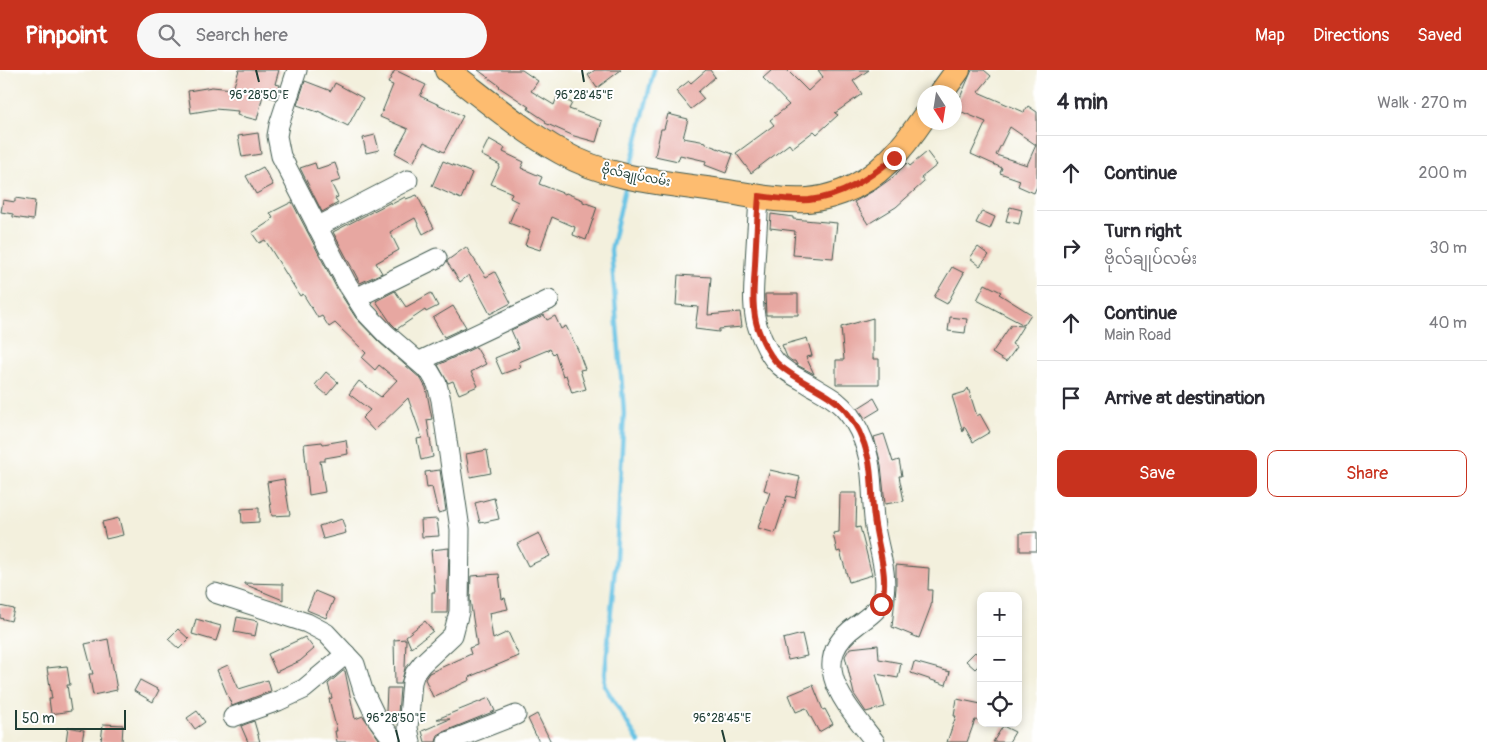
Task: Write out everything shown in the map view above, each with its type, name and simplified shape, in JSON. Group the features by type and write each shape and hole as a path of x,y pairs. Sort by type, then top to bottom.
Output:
{"main road":[{"name":"ဗိုလ်‌ချုပ်‌လမ်း","path":"447,70 516,123 561,153 589,166 617,175 759,196 808,200 843,192 880,169 904,145 917,127"},
{"path":"947,85 958,70"}],"street":[{"path":"215,592 307,624 326,633 355,664 385,739 410,735 412,682 415,673 452,634 459,612 460,530 437,384 430,372 420,361 386,334 356,298 280,156 278,146 279,125 297,70"},
{"path":"317,227 408,180"},
{"path":"759,196 754,297 758,328 776,362 836,400 846,411 856,425 868,456 875,527 885,582 884,594 881,604 875,612 850,630 840,641 833,652 831,663 836,687 875,742"},
{"path":"356,298 437,258"},
{"path":"420,361 549,300"},
{"path":"232,717 278,701 304,689 346,654"},
{"path":"447,742 516,715"}],"building":[{"path":"239,70 279,70 275,84 280,85 276,99 263,95 257,120 237,115 238,111 215,109 191,113 188,91 212,87 233,89"},
{"path":"395,70 426,85 420,96 463,116 444,152 424,142 413,163 395,153 408,129 380,117 393,85 388,83"},
{"path":"478,70 522,70 538,81 531,91 554,105 557,97 572,103 569,109 602,121 596,142 574,136 545,123 546,121 528,109 529,107"},
{"path":"595,70 621,70 597,88 588,75"},
{"path":"706,70 710,70 715,77 698,92 704,99 691,109 676,91 689,81 691,83"},
{"path":"772,70 787,70 808,91 823,77 818,70 869,70 853,81 862,94 835,113 838,115 817,134 814,131 792,148 789,144 751,173 736,153 774,125 770,120 789,105 763,78"},
{"path":"972,70 984,70 991,76 978,92 1024,112 1028,106 1037,112 1037,186 1034,193 1018,186 1020,180 1000,173 1002,168 971,154 986,122 962,112 962,93","holes":["1010,127 1036,145 1027,165 996,155"]},
{"path":"305,81 331,91 335,83 363,98 348,126 318,111 297,105"},
{"path":"668,114 688,119 683,138 706,142 706,144 733,154 726,173 705,165 706,161 680,155 678,161 655,156 661,129 664,129"},
{"path":"258,133 261,154 242,157 238,136"},
{"path":"375,135 379,150 366,153 363,138"},
{"path":"489,139 505,148 503,152 524,162 521,168 542,177 539,184 566,193 597,207 586,240 573,235 575,227 552,217 540,250 525,245 530,231 509,223 518,202 510,198 512,193 491,184 500,165 481,155"},
{"path":"927,152 937,165 921,178 924,182 896,207 868,224 854,202 896,175 907,163 910,166"},
{"path":"443,161 472,173 461,199 432,186"},
{"path":"315,163 317,169 335,163 341,180 331,183 338,197 335,198 338,203 322,212 300,168"},
{"path":"263,167 273,185 256,194 246,176"},
{"path":"417,195 434,228 423,234 415,218 390,232 399,250 376,263 382,273 360,283 333,232 391,202 392,204 405,197 406,199"},
{"path":"15,198 35,201 33,220 13,217 13,214 1,212 3,200 15,202"},
{"path":"292,202 336,287 356,318 379,342 421,379 426,388 432,419 427,420 433,457 421,460 417,439 422,438 408,398 374,431 362,418 370,410 349,394 359,381 381,397 397,380 379,365 375,370 362,358 366,353 335,323 329,327 322,316 318,318 303,294 300,296 265,240 259,243 252,233 272,220 273,218 270,213"},
{"path":"1010,207 1022,210 1019,224 1006,221"},
{"path":"982,211 995,217 990,229 976,223"},
{"path":"771,214 793,217 793,219 837,223 833,258 793,255 795,231 770,228"},
{"path":"466,247 486,277 495,272 511,303 490,314 469,275 460,282 447,262"},
{"path":"978,247 989,255 980,266 970,258"},
{"path":"952,267 964,273 947,304 934,297"},
{"path":"678,275 711,277 708,315 740,312 742,327 719,329 719,332 695,329 698,307 676,305"},
{"path":"985,284 1001,292 999,294 1031,314 1024,325 977,300"},
{"path":"395,291 406,307 431,293 438,306 426,312 425,310 397,329 376,301"},
{"path":"765,294 798,294 798,315 766,315"},
{"path":"453,306 466,327 444,337 433,318"},
{"path":"544,315 547,320 555,316 561,329 566,326 585,369 580,370 586,389 572,393 566,375 563,376 555,352 553,354 550,349 519,362 521,367 502,374 495,358 519,348 511,330"},
{"path":"950,317 967,319 965,333 948,331"},
{"path":"873,318 873,359 879,359 879,384 836,384 836,360 844,360 841,327"},
{"path":"1011,325 1023,326 1012,344 1017,347 1006,362 992,353"},
{"path":"807,338 812,356 806,357 814,374 787,357 782,345"},
{"path":"476,347 486,364 471,372 478,386 459,394 453,381 448,383 438,365"},
{"path":"326,372 338,382 327,395 315,385"},
{"path":"968,388 977,416 980,414 990,432 973,442 964,426 963,432 952,396 965,392"},
{"path":"874,398 880,409 865,418 858,408"},
{"path":"884,434 893,462 899,460 902,476 899,476 904,501 885,504 881,465 874,437"},
{"path":"346,440 348,454 325,458 325,461 320,461 325,492 309,495 304,444 322,442 323,444"},
{"path":"487,450 491,473 470,477 466,454"},
{"path":"440,470 446,511 438,513 432,487 427,488 425,472"},
{"path":"770,470 800,477 795,498 787,496 775,533 758,528 770,492 764,490"},
{"path":"284,479 290,515 272,516 267,482"},
{"path":"840,493 857,493 856,528 860,527 872,575 849,582 840,551 837,552 833,533 839,532"},
{"path":"494,498 499,519 480,523 475,503"},
{"path":"259,508 259,522 242,523 241,509"},
{"path":"119,518 123,535 106,539 102,522"},
{"path":"342,519 346,533 323,539 319,526"},
{"path":"437,519 439,536 422,537 421,520"},
{"path":"1037,532 1037,551 1020,551 1020,533"},
{"path":"539,533 550,556 528,566 517,544"},
{"path":"449,548 447,613 432,613 432,592 435,592 431,550"},
{"path":"896,565 929,568 928,590 932,590 931,606 919,638 892,627"},
{"path":"499,574 502,599 505,598 508,609 489,613 493,639 508,632 519,656 469,677 470,680 433,697 425,679 429,673 471,654 469,648 477,645 470,599 471,576"},
{"path":"244,584 283,584 283,600"},
{"path":"315,591 334,599 326,618 307,610"},
{"path":"0,606 14,609 11,621 0,618"},
{"path":"237,617 258,621 255,636 234,632"},
{"path":"196,619 221,626 216,641 192,634"},
{"path":"425,621 433,631 411,648 406,636"},
{"path":"178,629 189,639 179,649 168,639"},
{"path":"802,634 807,656 788,660 783,639"},
{"path":"305,637 314,649 300,661 276,672 268,654"},
{"path":"108,639 117,690 93,695 89,674 93,674 85,644"},
{"path":"406,639 405,668 401,684 395,684 394,640"},
{"path":"878,645 879,659 901,663 898,678 876,674 885,707 866,712 854,694 845,656 850,648"},
{"path":"975,652 977,654 977,667 975,669 966,661"},
{"path":"914,662 950,672 946,685 911,673"},
{"path":"228,665 239,689 268,680 271,691 232,706 217,670"},
{"path":"67,666 70,685 67,685 71,711 51,714 49,699 52,699 47,668"},
{"path":"345,671 355,719 363,716 381,742 337,742 335,731 337,731 329,699 332,698 328,684"},
{"path":"140,680 159,690 153,702 134,691"},
{"path":"813,685 823,710 825,709 833,724 819,732 806,708 796,712 789,695"},
{"path":"387,688 400,688 398,713 390,717 386,711"},
{"path":"489,698 495,711 443,732 438,735 436,742 425,742 422,731 450,719 437,719"},
{"path":"957,699 977,703 977,720 975,720 967,742 947,742 956,716 954,716"},
{"path":"197,711 205,722 195,729 187,718"},
{"path":"537,714 551,742 539,742 528,719"},
{"path":"254,721 260,742 248,742 241,726"},
{"path":"103,724 123,725 122,742 101,742"},
{"path":"68,727 84,730 82,742 66,742"},
{"path":"1002,727 1015,732 1009,742 993,742"}],"waterway":[{"path":"630,169 654,70"},
{"path":"626,184 611,250 624,412 616,558 604,685 639,742"}],"route":[{"path":"881,604 885,582 875,527 870,468 868,456 856,425 836,400 776,362 758,328 754,297 759,196 808,200 823,198 843,192 894,158"}]}
